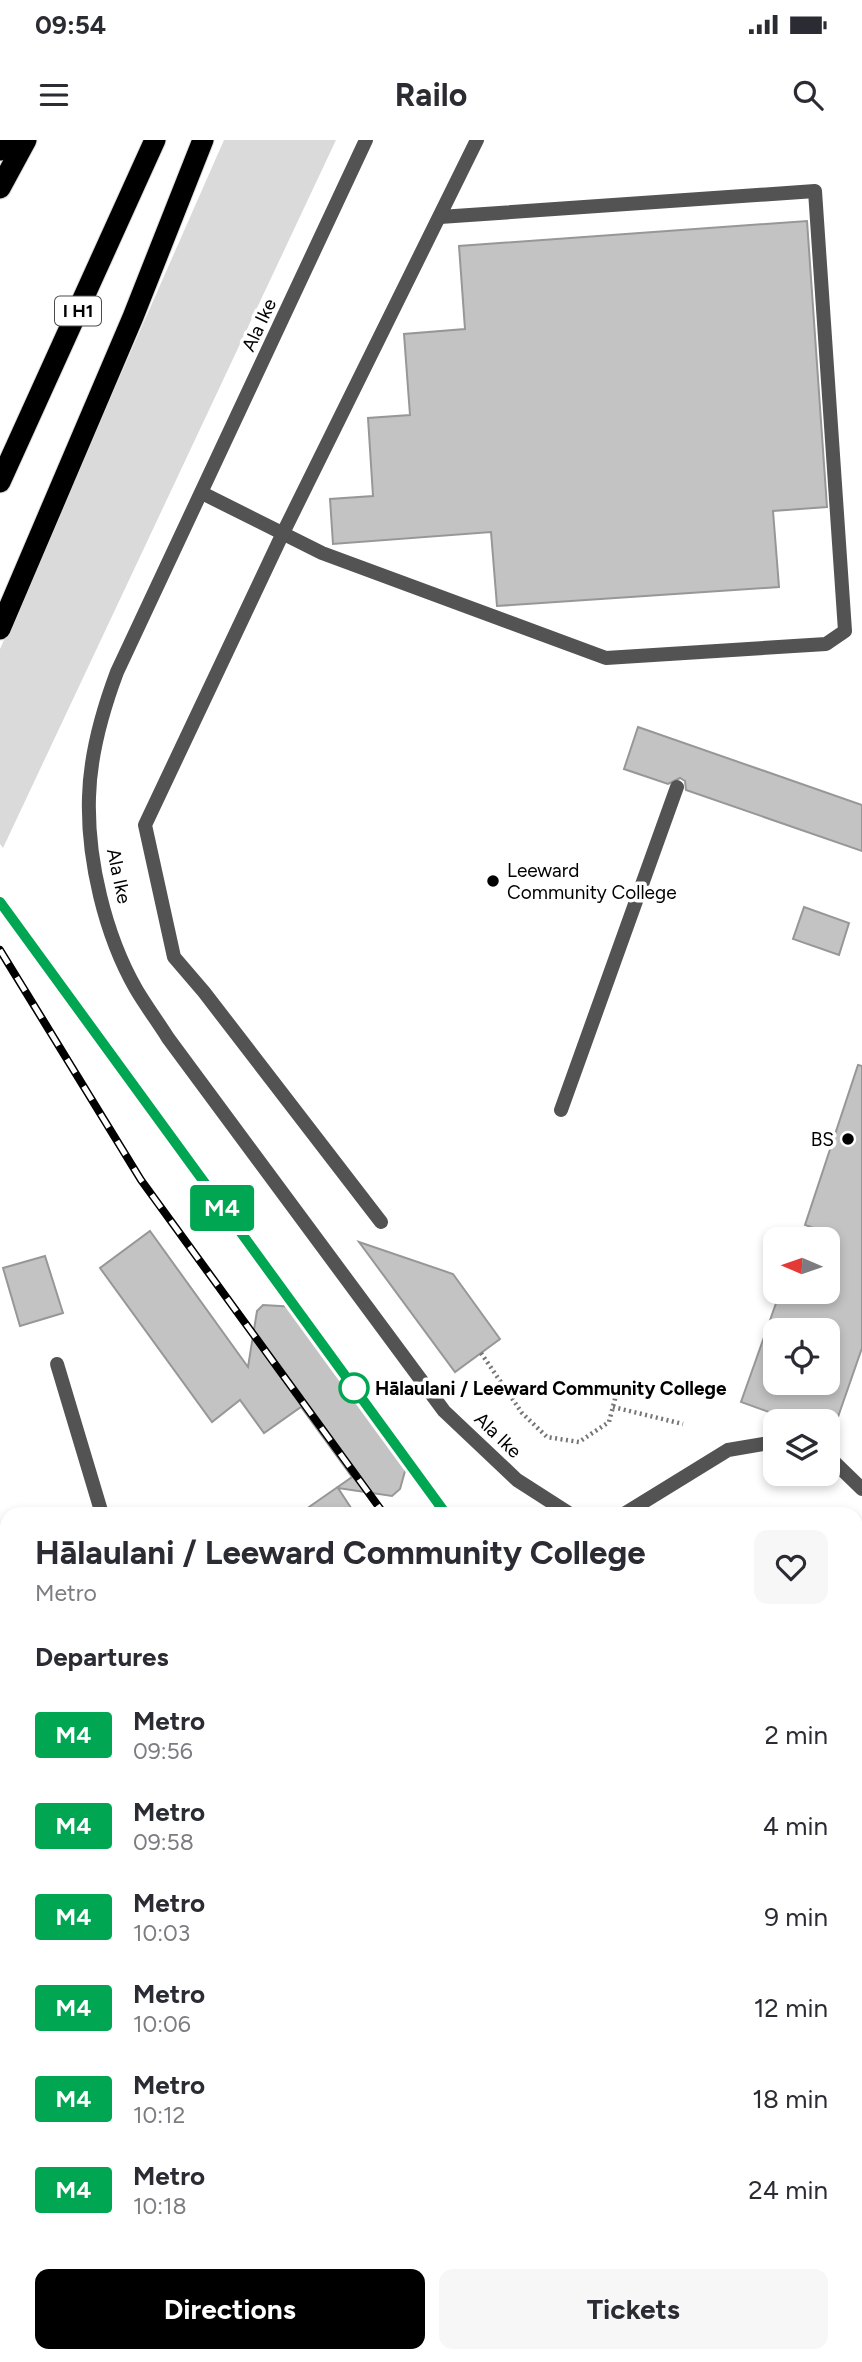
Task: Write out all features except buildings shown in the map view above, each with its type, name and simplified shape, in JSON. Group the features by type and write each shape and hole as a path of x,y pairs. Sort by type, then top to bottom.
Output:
{"highway":[{"path":"0,150 6,140"},
{"path":"0,188 26,140"},
{"name":"I H1","path":"0,482 155,140"},
{"path":"0,629 133,317 204,140"}],"street":[{"name":"Ala Ike","path":"366,140 117,672 101,716 89,797 95,867 113,937 135,987 169,1038 444,1411 517,1480 559,1507"},
{"path":"381,1222 174,957 145,825 282,534 477,140"},
{"path":"202,493 322,553 606,658 826,643 845,631 815,191 440,218"},
{"path":"561,1110 677,787"},
{"path":"57,1364 100,1507"},
{"path":"635,1507 728,1450 763,1443"},
{"path":"840,1468 862,1489"}],"path":[{"path":"481,1353 522,1413 547,1437 579,1442 609,1422 616,1395"},
{"path":"613,1407 683,1424"}],"shaded area":[{"path":"224,140 336,140 3,848 0,844 0,649"}],"railway":[{"path":"0,902 441,1507"},
{"path":"0,950 141,1180 379,1507"}],"metro line":[{"name":"M4","path":"0,902 441,1507"}],"place":[{"name":"Leeward Community College","path":"493,881"},
{"name":"BS","path":"848,1139"},
{"name":"Hālaulani / Leeward Community College","path":"354,1388"}]}
